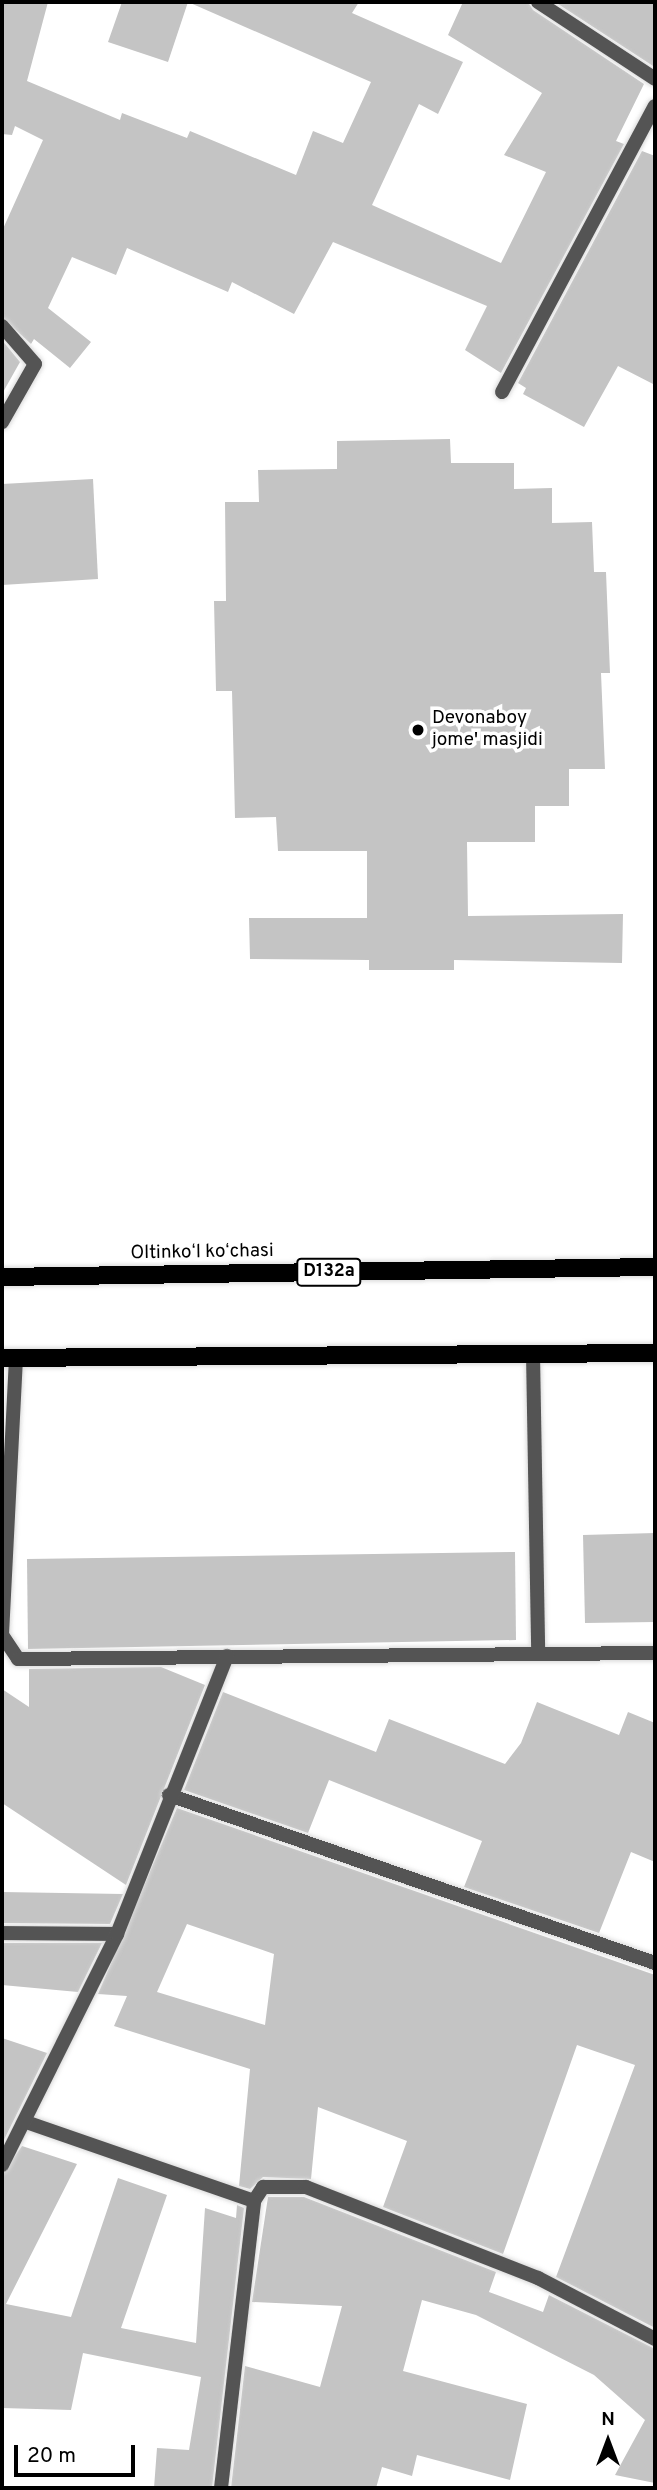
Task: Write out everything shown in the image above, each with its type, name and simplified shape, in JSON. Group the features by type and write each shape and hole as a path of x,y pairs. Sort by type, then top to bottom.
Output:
{"main road":[{"name":"Oltinkoʻl koʻchasi","path":"2,1277 655,1267"},
{"path":"9,1358 655,1353"}],"street":[{"path":"538,2 655,79"},
{"path":"502,392 655,106"},
{"path":"2,326 35,364 2,422"},
{"path":"533,1354 538,1654"},
{"path":"9,1358 2,1635 18,1659"},
{"path":"2,1659 655,1653"},
{"path":"2,2165 26,2122 117,1934 169,1795 227,1656"},
{"path":"169,1795 655,1963"},
{"path":"2,1933 117,1934"},
{"path":"26,2122 254,2201"},
{"path":"221,2488 254,2201 263,2187 306,2187 538,2278 655,2339"}],"building":[{"path":"2,2 48,2 27,81 120,120 122,113 187,138 190,131 296,175 313,131 343,143 371,82 188,2 359,2 352,13 463,62 438,114 419,104 372,205 501,263 546,172 504,155 542,93 448,35 463,2 528,2 533,10 644,84 616,141 624,144 501,373 465,350 487,306 333,242 294,314 232,282 228,292 127,248 116,275 72,257 48,308 91,342 70,368 34,339 31,344 2,317 2,231 43,140 15,126 12,135 2,134"},
{"path":"122,2 188,2 168,62 108,42"},
{"path":"555,2 655,2 653,66"},
{"path":"642,151 655,156 655,385 618,366 584,427 523,394 526,388 518,383"},
{"path":"2,340 20,362 2,394"},
{"name":"Devonaboy jome' masjidi","path":"450,439 451,463 514,463 514,489 552,488 552,523 592,522 594,572 606,572 610,673 601,673 605,769 569,769 569,806 535,806 535,842 467,842 468,916 623,914 622,963 454,960 454,970 369,970 369,960 250,959 249,918 367,918 367,851 278,851 276,817 235,818 232,691 216,691 214,601 226,601 225,502 259,502 258,470 337,469 337,441"},
{"path":"93,479 98,579 2,585 2,484"},
{"path":"655,1533 655,1622 585,1623 583,1535"},
{"path":"515,1552 516,1640 28,1649 27,1559"},
{"path":"161,1667 205,1685 126,1885 2,1803 2,1689 29,1707 29,1669"},
{"path":"223,1692 376,1752 389,1719 505,1764 521,1743 537,1702 619,1735 628,1712 655,1723 655,1862 631,1852 599,1933 464,1887 482,1841 329,1780 308,1833 184,1790"},
{"path":"177,1808 655,1975 655,2328 556,2277 635,2065 577,2045 503,2254 383,2207 407,2141 318,2107 311,2179 263,2177 250,2189 239,2186 250,2069 114,2026 127,1996 98,1994","holes":["187,1924 274,1954 265,2025 157,1992"]},
{"path":"2,1892 123,1894 110,1924 2,1923"},
{"path":"2,1943 102,1943 78,1992 2,1985"},
{"path":"2,2038 47,2053 2,2144"},
{"path":"22,2146 77,2164 6,2304 71,2317 118,2178 167,2195 121,2328 196,2343 205,2208 236,2218 237,2205 244,2208 212,2488 154,2488 157,2448 189,2450 201,2377 83,2353 71,2410 2,2408 2,2175"},
{"path":"268,2197 304,2197 496,2272 489,2292 543,2312 549,2295 655,2349 655,2483 615,2475 645,2420 594,2375 476,2315 422,2300 403,2371 527,2404 510,2480 417,2455 412,2476 382,2467 376,2488 231,2488 245,2366 320,2387 342,2306 252,2302"}],"place":[{"name":"Devonaboy jome' masjidi","path":"418,730"}]}
